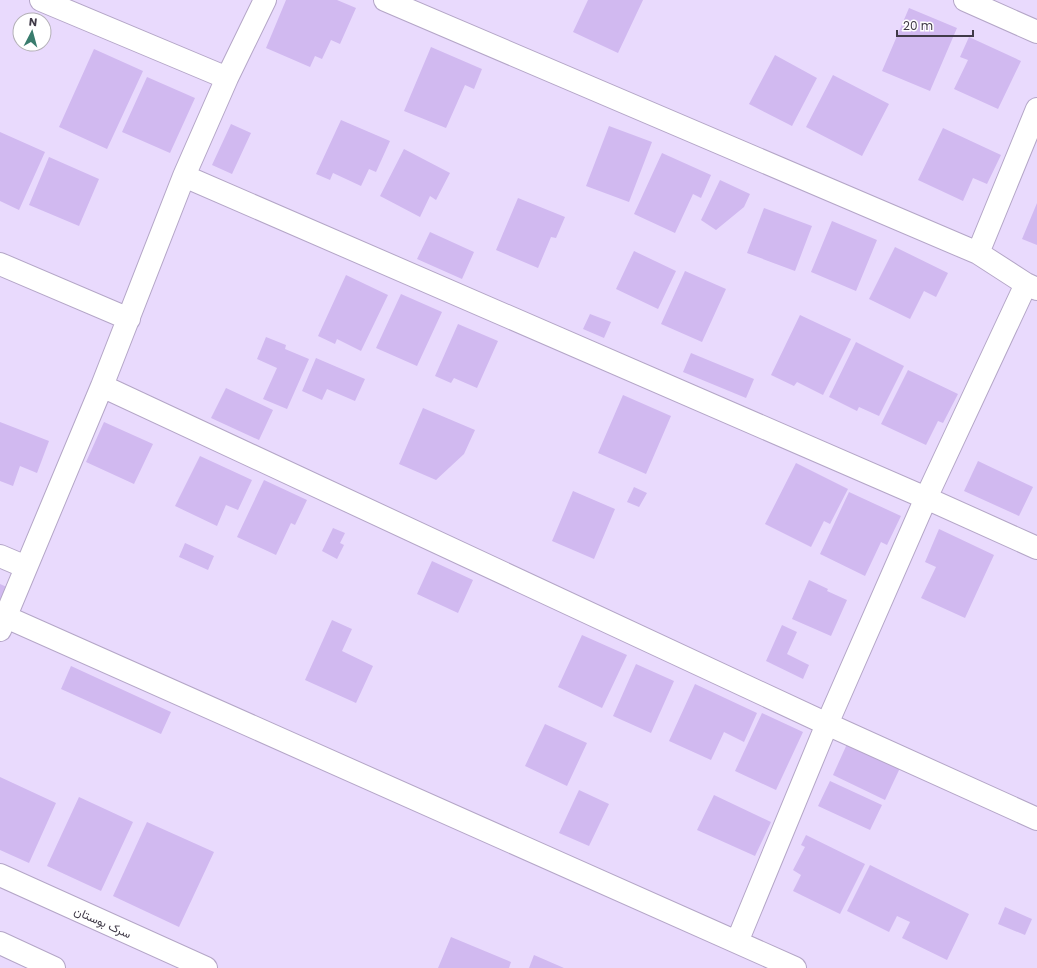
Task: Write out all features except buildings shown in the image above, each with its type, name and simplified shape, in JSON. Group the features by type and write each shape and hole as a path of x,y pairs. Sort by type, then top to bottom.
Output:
{"street":[{"path":"41,0 227,78"},
{"path":"265,0 227,78 184,176 102,386 3,623 795,968"},
{"path":"385,0 978,253 1032,287 926,498 827,724 737,942"},
{"path":"965,0 1037,32"},
{"path":"978,253 1037,109"},
{"path":"184,176 926,498 1037,548"},
{"path":"0,264 128,319"},
{"path":"102,386 827,724 1037,819"},
{"path":"0,556 26,567"},
{"name":"سرک بوستان","path":"0,875 206,968"},
{"path":"0,943 54,968"}]}
